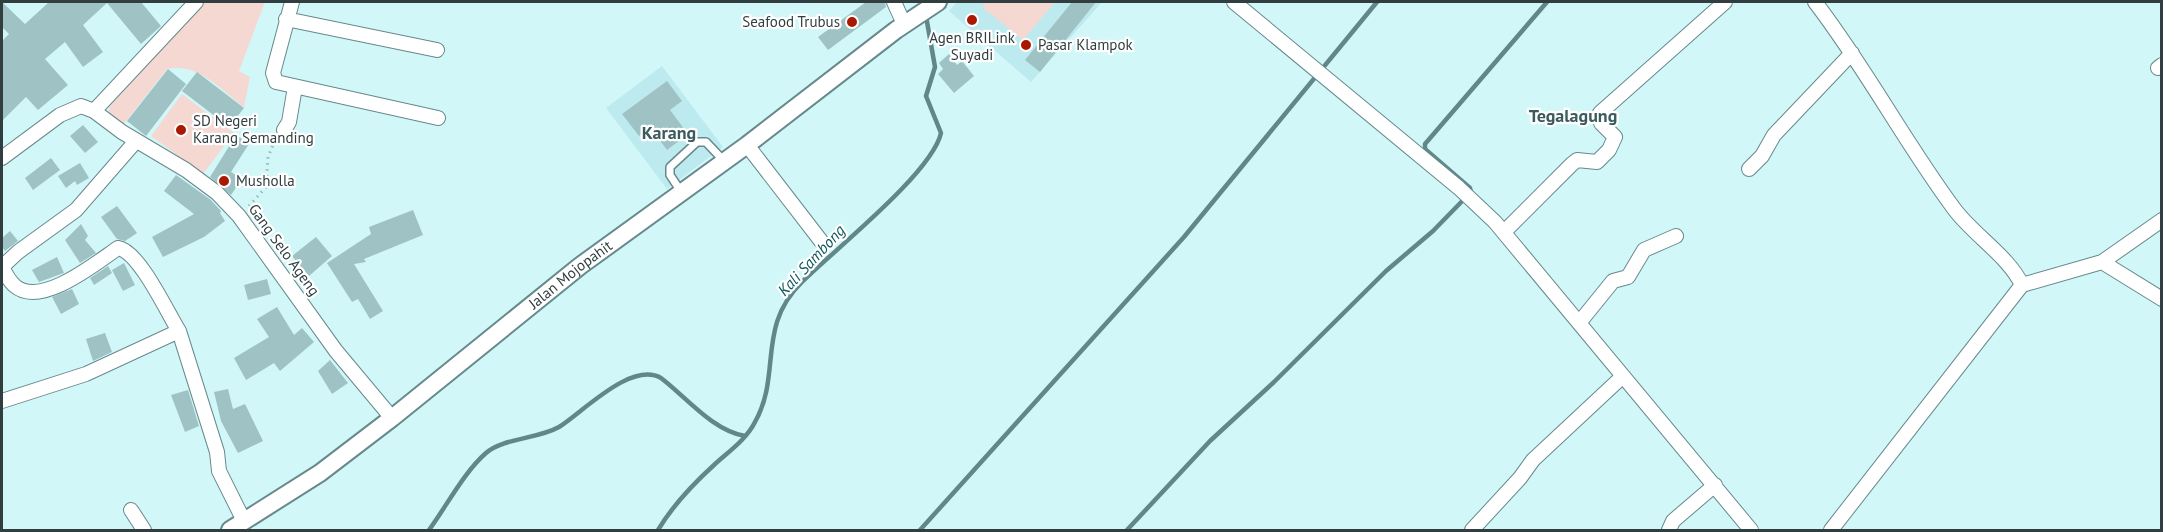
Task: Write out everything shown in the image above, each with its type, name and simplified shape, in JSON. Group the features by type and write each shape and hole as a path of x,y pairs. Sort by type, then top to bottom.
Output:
{"street":[{"path":"2,158 65,111 81,106 94,111 196,2"},
{"path":"292,2 286,19 273,80 295,87 438,118"},
{"path":"894,2 908,22"},
{"path":"1234,2 1459,188 1504,232 1751,531"},
{"path":"1504,232 1577,160 1597,162 1605,155 1615,137 1601,123 1600,113 1725,2"},
{"path":"1815,2 1852,53 1954,208 1981,240 2014,271 2022,285"},
{"name":"Jalan Mojopahit","path":"237,526 320,473 392,418 580,266 724,162 936,3"},
{"path":"286,19 437,50"},
{"path":"1749,169 1762,156 1774,135 1852,53"},
{"path":"284,130 289,122 295,87"},
{"name":"Gang Selo Ageng","path":"94,111 136,141 186,170 217,193 239,216 336,351 392,418"},
{"path":"136,141 76,210 18,252 2,267 15,286 39,291 52,290 118,248 125,249 136,260 179,331 217,452 219,471 237,526"},
{"path":"747,145 821,241"},
{"path":"1831,531 2022,285 2102,262 2162,219"},
{"path":"1579,323 1613,281 1628,277 1642,252 1676,236"},
{"path":"2102,262 2162,299"},
{"path":"2,401 86,374 179,331"},
{"path":"1472,531 1520,478 1533,460 1623,376"},
{"path":"1669,531 1673,521 1715,485"},
{"path":"131,510 144,531"}],"lane":[{"path":"682,193 670,175 670,167 697,142 706,142 724,162"}],"path":[{"path":"239,216 266,187 270,150 284,130"}],"shaded area":[{"path":"204,2 265,2 239,71 250,77 244,107 199,73 178,68 167,69 123,125 108,114 110,106"},
{"name":"Pasar Klampok","path":"957,2 1102,2 1031,82 949,11"},
{"path":"986,2 1055,2 1023,40 982,7"},
{"path":"662,66 723,147 667,189 606,108"},
{"path":"182,94 234,133 203,174 151,136"}],"building":[{"path":"2,2 25,24 49,2 141,2 161,26 141,44 107,3 83,25 103,52 83,67 65,42 45,59 68,85 38,110 26,97 2,121 2,41 9,34 2,27"},
{"name":"Seafood Trubus","path":"866,2 885,2 886,7 828,50 818,37"},
{"path":"1072,2 1096,2 1040,72 1025,60"},
{"path":"949,54 957,65 962,61 974,76 954,93 938,74 943,69 939,63"},
{"path":"168,69 186,84 146,136 127,121"},
{"path":"197,72 244,108 229,127 182,91"},
{"path":"667,81 682,101 670,110 688,134 667,150 650,127 639,136 622,114"},
{"path":"83,125 98,142 85,153 70,136"},
{"path":"236,135 249,144 231,172 242,179 231,195 210,177"},
{"path":"51,158 60,170 33,190 25,178"},
{"path":"80,163 89,178 77,185 75,181 66,188 58,176"},
{"path":"176,175 211,200 221,211 225,221 204,237 163,257 152,237 194,214 164,191"},
{"path":"117,206 137,233 125,241 117,239 101,217"},
{"path":"413,210 423,235 364,259 366,262 354,264 383,311 370,319 358,299 352,302 327,263 371,234 369,227"},
{"path":"81,224 88,236 85,240 96,253 80,263 65,240"},
{"path":"10,231 18,241 5,251 2,247 2,238"},
{"path":"316,237 332,256 309,276 292,256"},
{"path":"57,257 64,273 39,282 32,270"},
{"path":"124,263 135,285 123,291 112,270"},
{"path":"108,266 112,273 94,285 90,278"},
{"path":"267,279 271,294 248,300 244,285"},
{"path":"72,289 79,304 61,314 52,297"},
{"path":"277,307 294,335 302,328 314,342 280,371 274,363 246,380 234,358 269,337 257,319"},
{"path":"105,333 112,352 93,361 86,339"},
{"path":"330,360 348,383 332,394 318,371"},
{"path":"228,389 233,409 245,404 263,441 238,453 221,421 214,392"},
{"path":"188,390 199,426 185,432 171,395"}],"waterway":[{"path":"920,530 1184,237 1377,2"},
{"path":"1127,530 1210,441 1274,382 1386,271 1433,231 1471,192 1470,188 1425,149 1425,144 1547,2"},
{"name":"Kali Sambong","path":"658,530 683,496 742,440 755,422 763,404 767,386 774,333 779,316 788,299 802,282 902,189 934,150 941,133 926,96 935,67 926,16"},
{"path":"429,530 463,480 486,453 502,444 559,427 608,391 636,376 649,375 661,378 722,428 745,436"}],"place":[{"name":"Agen BRILink Suyadi","path":"972,20"},
{"name":"Seafood Trubus","path":"852,22"},
{"name":"Pasar Klampok","path":"1026,45"},
{"name":"SD Negeri Karang Semanding","path":"181,130"},
{"name":"Musholla","path":"224,181"}],"district":[{"name":"Tegalagung","path":"1573,116"},
{"name":"Karang","path":"669,133"}]}
